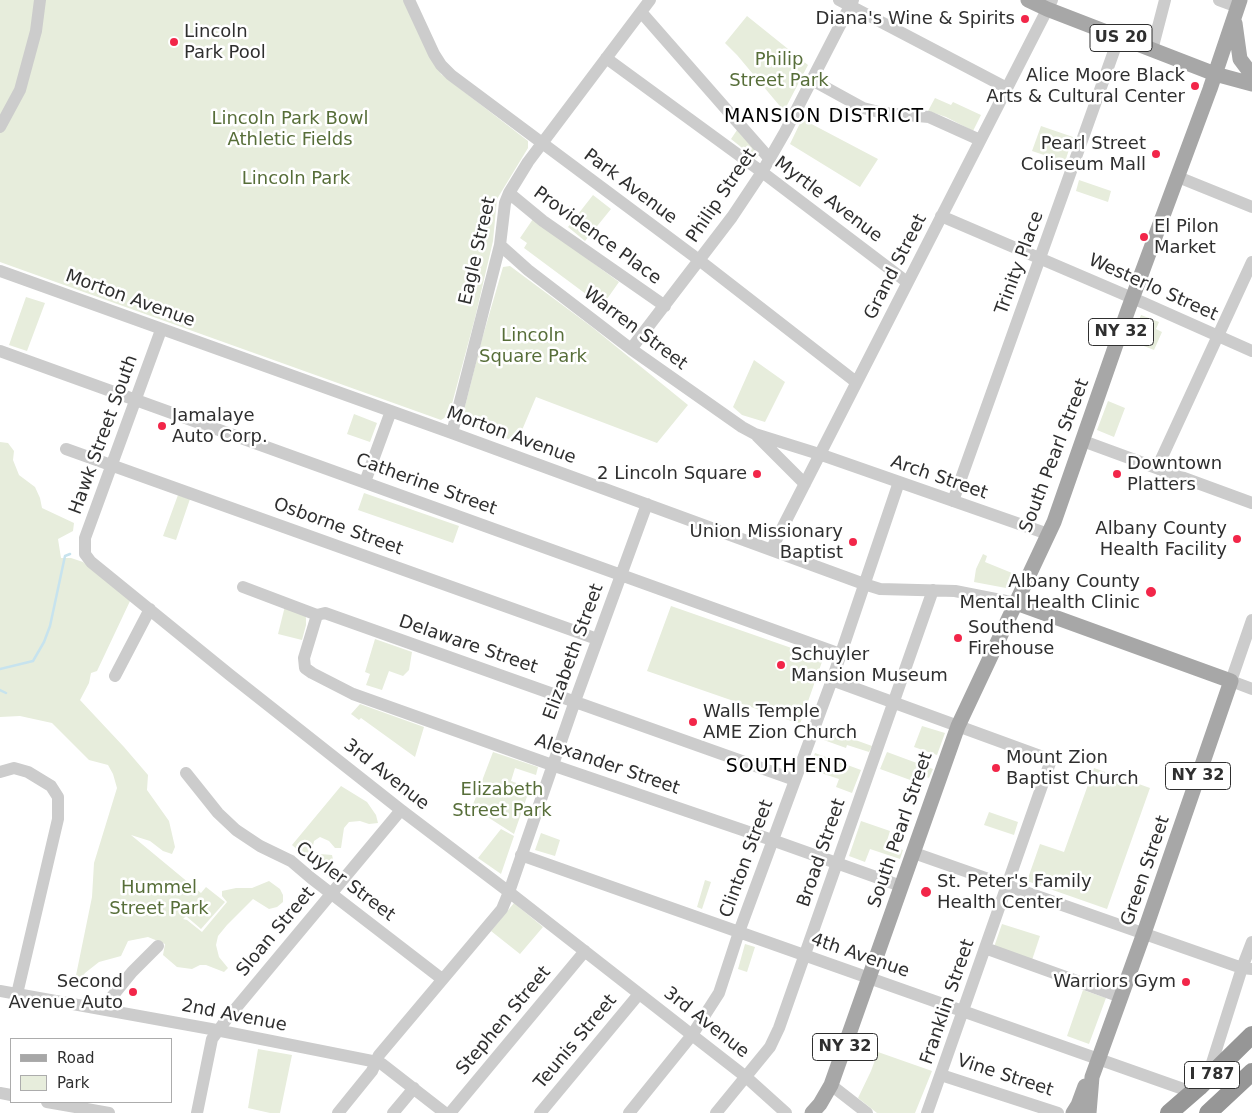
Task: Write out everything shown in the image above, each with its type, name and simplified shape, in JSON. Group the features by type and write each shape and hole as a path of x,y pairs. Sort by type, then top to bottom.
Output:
{"highway":[{"name":"I 787","path":"1170,1113 1252,1035"},
{"name":"I 787","path":"1208,1113 1252,1072"}],"main road":[{"name":"US 20","path":"1028,0 1049,5 1119,37 1215,74"},
{"name":"South Pearl Street","path":"812,1113 831,1084 958,726 1054,522 1237,9"},
{"path":"1237,9 1240,59 1252,75"},
{"path":"1215,74 1252,84"},
{"path":"1016,602 1230,680"},
{"name":"Green Street","path":"1081,1111 1144,934 1230,680"}],"street":[{"path":"0,127 20,90 36,31 40,0"},
{"name":"Park Avenue","path":"409,0 434,54 451,75 699,260 856,382"},
{"name":"Eagle Street","path":"452,433 500,245 505,203 509,193 528,162 650,0"},
{"path":"1152,50 1165,0"},
{"path":"1219,0 1237,9"},
{"path":"847,2 1006,88"},
{"name":"Philip Street","path":"632,349 732,217 762,172 812,80 847,2"},
{"name":"Grand Street","path":"771,550 1049,5"},
{"path":"641,12 769,158"},
{"name":"Trinity Place","path":"953,501 1119,37"},
{"name":"Myrtle Avenue","path":"606,58 762,172 907,282"},
{"path":"812,80 864,108 883,113 929,117 980,140"},
{"path":"1178,177 1252,207"},
{"name":"Providence Place","path":"509,193 543,221 665,306"},
{"name":"Westerlo Street","path":"941,216 1252,351"},
{"name":"Warren Street","path":"500,245 528,270 725,417 755,434 819,454"},
{"path":"1157,468 1252,262"},
{"name":"Morton Avenue","path":"0,271 452,433 864,584 880,589 933,590 972,594 1016,602"},
{"name":"Hawk Street South","path":"84,554 85,538 161,330"},
{"name":"Catherine Street","path":"0,351 840,654"},
{"path":"365,482 391,411"},
{"name":"Warren Street","path":"755,434 805,484"},
{"path":"1083,441 1252,503"},
{"name":"Osborne Street","path":"66,449 597,639"},
{"name":"Arch Street","path":"819,454 1048,534"},
{"name":"Clinton Street","path":"629,1113 692,1035 719,993 772,840 832,680 899,482"},
{"name":"Elizabeth Street","path":"338,1113 372,1071 379,1055 502,909 620,574 647,504"},
{"name":"3rd Avenue","path":"84,554 91,562 230,675 746,1077 786,1113"},
{"name":"Delaware Street","path":"243,588 317,615 325,613 795,780"},
{"name":"Broad Street","path":"716,1113 770,1047 779,1028 933,590"},
{"path":"115,676 150,610"},
{"name":"Alexander Street","path":"317,615 304,658 305,668 353,694 901,886"},
{"name":"Green Street","path":"1230,680 1252,620"},
{"path":"832,680 958,726"},
{"path":"1230,680 1252,689"},
{"name":"Franklin Street","path":"927,1113 1051,760 958,726"},
{"path":"0,772 14,768 28,772 52,786 58,797 58,819 18,994"},
{"name":"Cuyler Street","path":"186,773 218,813 236,830 260,846 291,861 442,979"},
{"name":"Sloan Street","path":"197,1113 211,1041 218,1030 401,810"},
{"path":"914,853 1247,968 1252,942"},
{"name":"4th Avenue","path":"521,856 1186,1090 1202,1080 1211,1066 1247,968"},
{"path":"102,1009 132,972 158,946"},
{"path":"985,948 1121,998"},
{"name":"Stephen Street","path":"450,1113 585,951"},
{"name":"2nd Avenue","path":"0,991 218,1030 377,1062 446,1113"},
{"name":"Teunis Street","path":"540,1113 640,994"},
{"name":"Vine Street","path":"941,1075 1058,1113"},
{"path":"831,1084 867,1113"},
{"path":"393,1113 414,1088"},
{"path":"53,1103 109,1113"}],"green space":[{"name":"Lincoln Park","path":"0,0 406,0 441,74 528,141 528,148 497,199 493,241 449,415 441,420 0,262"},
{"name":"Philip Street Park","path":"747,16 808,65 784,111 725,43"},
{"path":"935,98 951,105 953,102 981,115 973,131 946,117 928,111"},
{"path":"802,119 878,159 860,187 790,144"},
{"path":"1041,126 1073,137 1065,162 1032,151"},
{"path":"737,130 759,155 756,159 731,139"},
{"path":"1079,180 1111,191 1108,202 1076,191"},
{"path":"593,195 611,209 585,241 568,227"},
{"path":"533,219 619,282 602,306 524,248 527,243 520,238"},
{"name":"Lincoln Square Park","path":"510,266 592,327 688,405 657,443 536,397 517,442 463,423 462,418 482,339 503,267"},
{"path":"26,297 45,303 27,351 9,345"},
{"path":"1141,315 1159,322 1156,329 1162,332 1154,350 1131,341"},
{"path":"754,360 785,382 765,422 742,415 733,407"},
{"path":"1108,401 1125,408 1114,437 1097,430"},
{"path":"354,414 377,423 370,442 347,434"},
{"name":"Hummel Street Park","path":"0,442 8,443 14,451 13,460 19,475 35,487 42,508 74,523 73,531 58,539 61,558 71,558 83,562 131,599 97,671 91,673 89,683 80,700 148,775 147,790 169,821 175,847 172,854 163,851 150,841 131,835 201,893 206,887 225,902 201,929 186,916 183,919 202,932 227,902 222,896 222,891 236,888 252,888 269,881 280,889 283,895 283,902 277,907 269,909 253,899 218,936 216,945 219,957 228,968 224,972 206,965 200,965 192,969 177,967 163,955 165,944 148,937 128,941 121,956 99,962 85,973 73,990 92,897 94,863 117,788 108,765 89,760 52,723 20,716 0,717"},
{"path":"364,493 459,526 453,543 358,510"},
{"path":"178,495 190,499 176,540 163,536"},
{"path":"983,554 987,556 985,562 1012,573 1006,588 974,582 976,569"},
{"path":"285,606 304,613 306,625 302,640 278,634"},
{"path":"671,606 823,659 800,724 647,671"},
{"path":"375,639 412,652 409,670 403,676 389,671 382,690 366,685 370,674 365,672"},
{"path":"360,704 424,727 415,757 361,718 359,720 351,714"},
{"path":"922,726 945,733 937,755 914,747"},
{"path":"825,729 872,746 869,752 847,745 846,748 821,739"},
{"name":"Elizabeth Street Park","path":"493,752 538,767 536,775 515,768 511,781 530,788 514,834 472,807"},
{"path":"887,752 933,769 929,778 916,773 913,781 880,769"},
{"path":"815,753 861,770 852,793 836,787 839,779 809,769"},
{"path":"1094,768 1150,788 1107,909 1027,881 1040,844 1064,852"},
{"path":"341,786 367,802 376,815 378,823 349,822 344,828 341,848 335,848 329,841 320,837 314,841 312,850 320,854 332,855 334,864 332,869 316,866 292,845"},
{"path":"989,812 1018,822 1014,835 984,825"},
{"path":"861,821 890,831 886,844 903,850 900,859 870,849 865,862 849,856"},
{"path":"501,829 514,836 501,874 478,858"},
{"path":"541,833 560,840 555,856 535,850"},
{"path":"705,880 711,882 702,909 697,907"},
{"path":"514,903 543,927 520,954 491,931"},
{"path":"1002,924 1040,936 1032,960 994,947"},
{"path":"745,944 755,947 747,972 738,969"},
{"path":"1083,990 1106,998 1089,1044 1067,1036"},
{"path":"258,1049 292,1055 280,1113 270,1113 248,1108"},
{"path":"878,1052 932,1071 915,1113 877,1113 858,1098"}],"waterway":[{"path":"0,669 33,661 44,642 50,626 65,556 70,554"},
{"path":"0,690 6,693"}],"place":[{"name":"Diana's Wine & Spirits","path":"1025,19"},
{"name":"Lincoln Park Pool","path":"174,42"},
{"name":"Alice Moore Black Arts & Cultural Center","path":"1195,86"},
{"name":"Pearl Street Coliseum Mall","path":"1156,154"},
{"name":"El Pilon Market","path":"1144,237"},
{"name":"Jamalaye Auto Corp.","path":"162,426"},
{"name":"2 Lincoln Square","path":"757,474"},
{"name":"Downtown Platters","path":"1117,474"},
{"name":"Albany County Health Facility","path":"1237,539"},
{"name":"Union Missionary Baptist","path":"853,542"},
{"name":"Albany County Mental Health Clinic","path":"1151,592"},
{"name":"Southend Firehouse","path":"958,638"},
{"name":"Schuyler Mansion Museum","path":"781,665"},
{"name":"Walls Temple AME Zion Church","path":"693,722"},
{"name":"Mount Zion Baptist Church","path":"996,768"},
{"name":"St. Peter's Family Health Center","path":"926,892"},
{"name":"Warriors Gym","path":"1186,982"},
{"name":"Second Avenue Auto","path":"133,992"}],"district":[{"name":"MANSION DISTRICT","path":"824,117"},
{"name":"SOUTH END","path":"787,767"}],"park label":[{"name":"Lincoln Park Bowl Athletic Fields","path":"290,129"}]}
